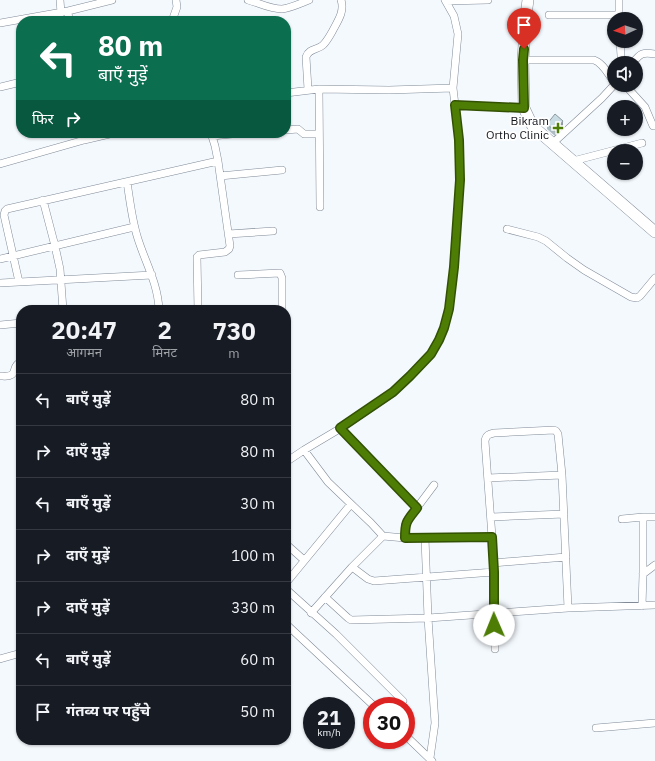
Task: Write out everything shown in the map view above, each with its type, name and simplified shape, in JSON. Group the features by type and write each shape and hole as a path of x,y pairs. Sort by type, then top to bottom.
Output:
{"main road":[{"path":"528,0 523,60 524,108 532,125 654,230"}],"street":[{"path":"60,0 66,16"},
{"path":"41,16 112,0"},
{"path":"174,16 177,7 176,0"},
{"path":"248,0 282,9 309,0"},
{"path":"308,90 306,56 310,51 322,46 328,40 342,13 341,0"},
{"path":"291,458 340,428 393,392 431,354 439,340 449,309 454,267 460,180 459,140 453,88 458,34 454,16 446,1 488,0"},
{"path":"619,0 619,12"},
{"path":"549,15 607,17"},
{"path":"0,23 16,20"},
{"path":"638,56 649,53 655,54"},
{"path":"523,60 597,60 607,73"},
{"path":"0,87 16,83"},
{"path":"291,92 319,89 389,90 453,88"},
{"path":"319,89 320,207"},
{"path":"553,143 607,92"},
{"path":"631,92 645,107 653,126 655,126"},
{"path":"455,105 524,108"},
{"path":"291,130 298,129 304,134 319,134"},
{"path":"0,164 93,138"},
{"path":"198,305 197,257 199,255 225,252 230,246 218,161 213,138"},
{"path":"573,161 642,142"},
{"path":"19,282 2,215 9,208 218,161"},
{"path":"220,176 282,170"},
{"path":"127,182 134,227 142,252 152,275 158,305"},
{"path":"43,200 60,269 63,305"},
{"path":"0,259 134,227"},
{"path":"507,229 538,237 546,241 584,270 631,297 637,298 640,296 655,278"},
{"path":"228,234 273,231"},
{"path":"238,275 280,273 282,278 282,305"},
{"path":"0,283 152,275"},
{"path":"0,324 16,323"},
{"path":"0,376 12,375 16,365"},
{"path":"340,428 417,508"},
{"path":"495,649 494,572 485,441 489,434 554,430 558,434 562,475 568,608"},
{"path":"304,450 328,482 383,536 405,538 492,537"},
{"path":"488,478 562,475"},
{"path":"405,538 405,526 407,521 434,485"},
{"path":"291,577 351,504"},
{"path":"490,517 564,514"},
{"path":"642,606 643,517"},
{"path":"622,519 655,517"},
{"path":"311,613 352,567 383,536"},
{"path":"425,538 428,618 435,723 431,760"},
{"path":"291,548 304,560"},
{"path":"493,563 566,556"},
{"path":"643,574 655,565"},
{"path":"352,567 368,579 374,581 494,572"},
{"path":"291,594 336,634 399,697"},
{"path":"325,597 351,620 428,618 568,608 655,605"},
{"path":"291,629 364,697"},
{"path":"0,659 16,654"},
{"path":"596,728 655,722"},
{"path":"415,745 431,760"}],"building":[{"path":"555,114 563,121 555,131 547,124"}],"place":[{"name":"Bikram Ortho Clinic","path":"558,128"}],"route":[{"path":"494,625 494,572 492,537 405,538 405,526 417,508 340,428 393,392 431,354 439,340 449,309 454,267 460,180 459,140 455,105 524,108 524,49"}]}
